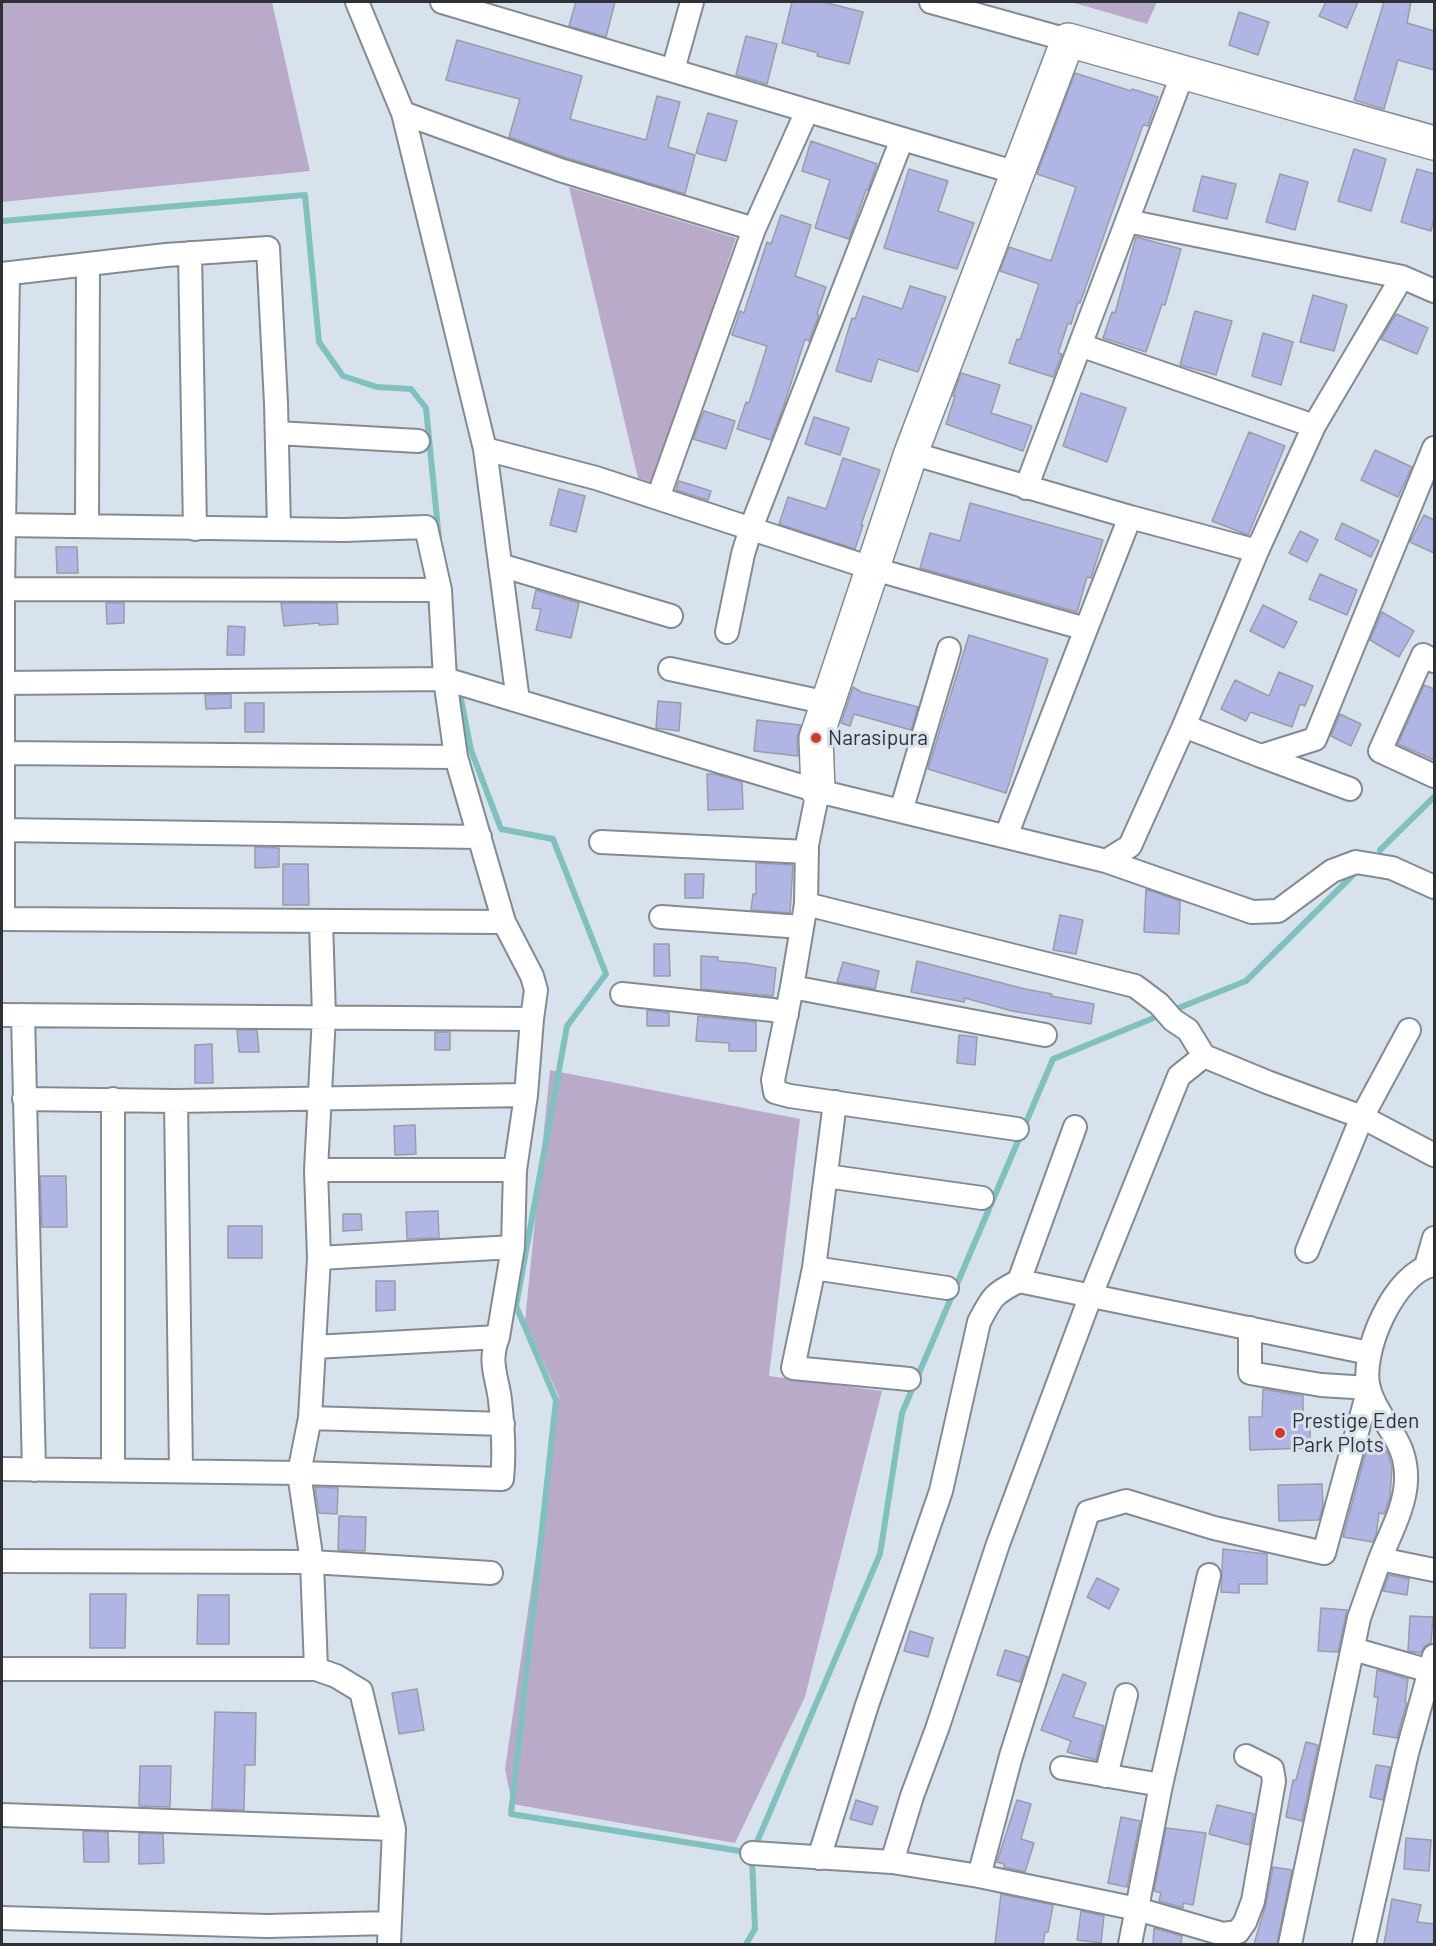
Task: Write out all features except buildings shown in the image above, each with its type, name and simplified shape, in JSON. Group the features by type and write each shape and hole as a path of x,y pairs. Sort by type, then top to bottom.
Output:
{"street":[{"path":"357,2 403,113 485,449 514,700"},
{"path":"442,2 1017,173"},
{"path":"673,70 692,2"},
{"path":"931,2 1434,144"},
{"path":"1017,1129 790,1096 775,1092 773,1080 806,904 807,852 818,791 816,738 911,453 1068,40"},
{"path":"1026,488 1183,73"},
{"path":"658,498 754,229 807,111"},
{"path":"403,113 561,170 754,229"},
{"path":"727,632 743,554 751,528 902,139"},
{"path":"1127,221 1402,277 1434,291"},
{"path":"279,529 268,248 190,253 5,274 2,919 504,922"},
{"path":"190,253 195,529"},
{"path":"87,526 88,264"},
{"path":"1106,861 1130,846 1184,726 1257,551 1314,426 1402,277"},
{"path":"1080,345 1314,426"},
{"path":"277,433 418,441"},
{"path":"1262,756 1315,739 1434,448"},
{"path":"485,449 596,478 874,569 1086,628"},
{"path":"911,453 1026,488 1257,551"},
{"path":"1006,836 1130,517"},
{"path":"2,1469 299,1473 502,1479 505,1450 503,1424 492,1352 498,1337 513,1247 515,1170 526,1095 536,990 532,976 504,922 456,758 446,680 440,590 426,527 344,530 5,525"},
{"path":"500,565 671,616"},
{"path":"3,589 440,590"},
{"path":"901,811 949,649"},
{"path":"1434,661 1424,655 1380,751 1434,776"},
{"path":"670,669 828,702"},
{"path":"3,683 446,680 818,791 1106,861 1252,912 1278,911 1332,871 1356,862 1392,868 1434,887"},
{"path":"1184,726 1350,789"},
{"path":"2,753 456,758"},
{"path":"2,830 480,837"},
{"path":"601,842 807,852"},
{"path":"806,904 1136,986 1188,1030 1204,1056 1362,1117 1434,1155"},
{"path":"661,917 802,927"},
{"path":"316,1669 312,1562 299,1473 310,1418 319,1258 316,1170 324,1016 321,922"},
{"path":"792,987 1045,1035"},
{"path":"622,994 773,1010 787,1014"},
{"path":"34,1470 24,1099 12,1015 532,1019"},
{"path":"1307,1251 1362,1117 1409,1030"},
{"path":"892,1862 912,1796 998,1544 1091,1295 1179,1076 1204,1056"},
{"path":"24,1099 176,1101 526,1095"},
{"path":"113,1099 113,1470"},
{"path":"176,1101 181,1471"},
{"path":"836,1102 814,1268 793,1368 909,1379"},
{"path":"1018,1281 1075,1127"},
{"path":"316,1170 515,1170"},
{"path":"826,1176 982,1198"},
{"path":"979,1876 1011,1756 1088,1512 1126,1501 1214,1528 1324,1553 1369,1388 1369,1353 1386,1307 1405,1282 1430,1265 1434,1238"},
{"path":"319,1258 513,1247"},
{"path":"814,1268 947,1288"},
{"path":"819,1858 867,1705 941,1491 980,1322 992,1297 1018,1281 1369,1353"},
{"path":"1250,1328 1250,1373 1321,1385 1369,1388"},
{"path":"314,1347 498,1337"},
{"path":"1290,1944 1359,1618 1396,1521 1406,1481 1402,1447 1382,1415 1369,1388"},
{"path":"310,1418 503,1424"},
{"path":"1380,1559 1434,1570"},
{"path":"2,1560 312,1562 491,1573"},
{"path":"1130,1944 1161,1785 1209,1575"},
{"path":"1353,1649 1432,1664 1407,1754 1364,1944"},
{"path":"2,1669 316,1669 336,1676 362,1691 394,1830 389,1934 267,1935 2,1918"},
{"path":"1106,1776 1126,1695"},
{"path":"752,1853 892,1862 979,1876 1137,1909 1224,1934 1239,1932 1253,1901 1274,1781 1272,1769 1246,1756"},
{"path":"1062,1768 1161,1785"},
{"path":"2,1815 394,1830"}],"shaded area":[{"path":"2,2 272,2 310,171 2,202"},
{"path":"1071,2 1157,2 1147,24"},
{"path":"569,187 736,238 653,483 638,478"},
{"path":"550,1070 800,1119 769,1376 882,1391 805,1697 735,1843 512,1804 505,1769 559,1397 525,1321"}],"waterway":[{"path":"2,221 305,195 319,342 343,376 377,387 411,389 426,408 439,539"},
{"path":"459,689 471,750 501,829 553,839 606,974 567,1026 516,1306 556,1400 511,1814 746,1852"},
{"path":"1380,850 1434,797"},
{"path":"1171,1011 1246,981 1352,876"},
{"path":"754,1849 880,1554 902,1413 1053,1059 1161,1015"},
{"path":"746,1944 755,1929 752,1858"}],"place":[{"name":"Narasipura","path":"816,738"},
{"name":"Prestige Eden Park Plots","path":"1280,1433"}]}
